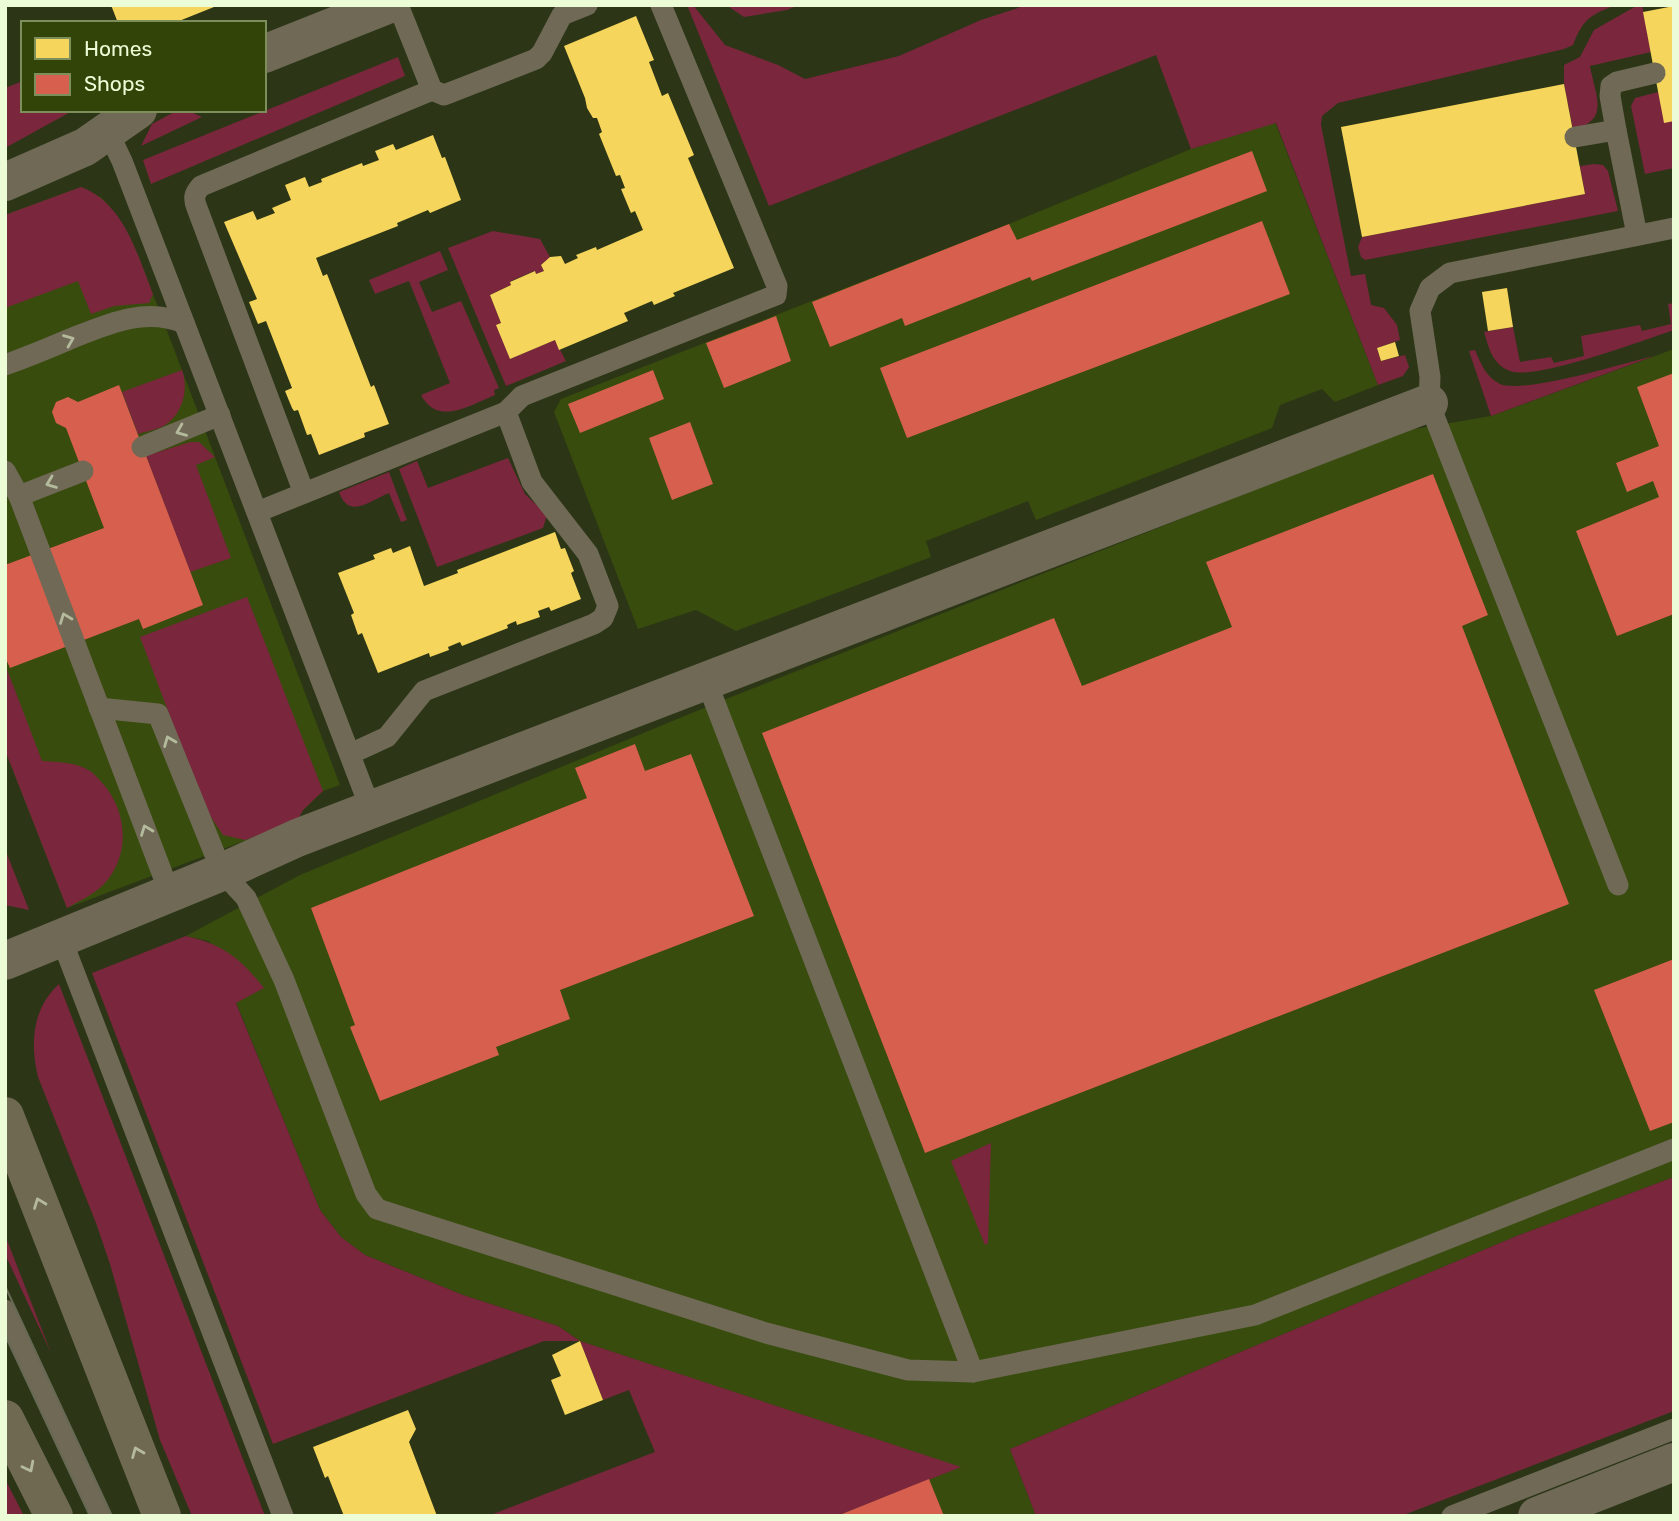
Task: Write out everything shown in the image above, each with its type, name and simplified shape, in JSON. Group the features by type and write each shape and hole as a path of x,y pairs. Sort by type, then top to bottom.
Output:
{"main road":[{"path":"5,1116 163,1516"},
{"path":"5,1419 54,1516"}],"street":[{"path":"266,53 387,5"},
{"path":"5,182 60,159 123,121"},
{"path":"5,961 170,894 297,838 1429,403"},
{"path":"1537,1516 1674,1462"}],"lane":[{"path":"398,5 432,90"},
{"path":"304,493 197,208 195,192 201,186 432,90 444,95 536,59 542,53 558,20 587,5"},
{"path":"257,512 506,412 522,396 776,295 777,286 661,5"},
{"path":"1637,235 1610,96 1611,86 1617,82 1655,73"},
{"path":"123,121 184,323 371,810"},
{"path":"1575,137 1616,130"},
{"path":"1618,885 1429,403 1430,377 1420,311 1430,288 1450,273 1674,228"},
{"path":"5,365 122,319 150,316 173,318 184,323"},
{"path":"350,754 387,737 424,691 583,629 604,618 608,606 588,554 536,489 506,412"},
{"path":"142,447 219,415"},
{"path":"5,471 19,496 170,894"},
{"path":"19,496 83,471"},
{"path":"706,680 973,1372"},
{"path":"99,708 158,714 222,872 246,898 284,980 366,1194 377,1209 766,1333 908,1370 973,1372 1255,1315 1674,1149"},
{"path":"61,938 283,1516"},
{"path":"5,1310 101,1516"},
{"path":"1452,1516 1674,1429"}],"shaded area":[{"path":"687,5 693,5 725,45 778,65 805,79 899,56 981,20 1027,5 1616,5 1588,19 1573,45 1564,49 1338,103 1322,116 1321,125 1351,276 1365,274 1371,305 1384,308 1397,325 1400,340 1377,348 1381,361 1405,355 1409,367 1403,376 1378,385 1276,123 1191,149 1156,55 769,206"},
{"path":"726,5 799,5 787,10 744,17"},
{"path":"1642,5 1651,52 1590,66 1597,97 1596,113 1585,125 1573,129 1564,84 1564,65 1580,57 1594,30"},
{"path":"398,57 405,76 151,184 143,160"},
{"path":"21,82 21,112 70,112 5,148 5,88"},
{"path":"1658,92 1674,121 1674,168 1645,174 1631,106 1635,98"},
{"path":"174,112 191,112 202,117 141,146 152,124"},
{"path":"1275,122 1378,385 1335,402 1322,389 1280,405 1272,428 1036,520 1028,501 926,541 931,557 736,631 696,610 638,629 554,412 561,399 1009,224 1191,149"},
{"path":"1603,165 1608,171 1618,211 1365,260 1361,257 1358,247 1362,237 1585,194 1580,166"},
{"path":"81,187 102,198 110,207 129,235 140,260 340,785 323,791 303,810 297,821 67,908 5,750 5,215"},
{"path":"81,187 108,205 127,232 153,294 149,303 114,306 91,314 78,281 5,308 5,215"},
{"path":"493,231 540,239 550,257 541,265 544,271 536,274 534,271 511,281 511,285 490,295 501,323 510,359 555,340 566,361 506,386 448,248"},
{"path":"440,251 448,270 419,282 432,312 461,301 499,388 494,390 495,395 475,404 445,412 428,405 421,395 450,383 409,281 375,294 369,280"},
{"path":"1674,303 1674,330 1590,358 1523,373 1510,371 1499,364 1492,355 1484,332 1513,327 1520,362 1551,357 1554,363 1584,356 1581,336 1640,325 1642,331 1671,324 1668,304"},
{"path":"1674,349 1674,1177 1519,1235 1010,1449 1036,1516 837,1516 959,1467 580,1341 558,1326 463,1295 365,1255 341,1237 320,1210 236,1002 263,988 208,941 186,936 300,875 716,703 1403,431 1491,416"},
{"path":"1475,350 1491,378 1500,384 1513,386 1599,371 1654,356 1491,416 1469,351"},
{"path":"182,370 185,385 183,400 176,414 162,427 138,434 122,392"},
{"path":"190,442 199,442 215,457 196,465 231,558 190,572 146,456"},
{"path":"508,458 525,494 547,515 543,528 437,567 399,469 417,461 428,488"},
{"path":"389,472 407,520 401,522 389,493 354,507 343,500 339,492"},
{"path":"247,597 323,791 303,810 297,821 245,840 223,835 205,808 140,637"},
{"path":"5,664 42,761 73,764 92,772 113,797 122,823 122,849 112,874 95,892 67,908 5,750"},
{"path":"5,849 29,910 5,905"},
{"path":"186,936 211,943 230,954 264,988 236,1003 320,1210 341,1237 365,1255 463,1295 558,1326 580,1341 544,1341 273,1444 92,973"},
{"path":"59,984 265,1516 192,1516 160,1440 110,1264 35,1064 34,1039 38,1015"},
{"path":"991,1143 988,1243 985,1245 951,1161"},
{"path":"1674,1177 1674,1411 1401,1516 1036,1516 1010,1449 1519,1235"},
{"path":"5,1235 51,1353 5,1254"},
{"path":"580,1341 961,1467 837,1516 488,1516 655,1452 629,1390 603,1400"},
{"path":"5,1479 24,1516 5,1516"}],"building: Homes":[{"path":"111,5 219,5 179,21 117,21"},
{"path":"1674,6 1674,121 1664,123 1643,12"},
{"path":"636,16 654,60 649,62 662,96 668,93 694,155 688,158 734,268 673,293 675,296 654,305 652,301 624,313 628,321 559,350 555,340 510,359 496,325 501,323 490,295 511,285 510,282 535,271 536,274 544,271 541,265 550,257 561,256 565,264 578,258 576,255 596,247 597,250 643,230 635,211 631,213 621,189 625,188 620,175 616,176 599,134 602,132 597,118 593,118 587,108 564,46"},
{"path":"1564,84 1585,194 1362,237 1341,127"},
{"path":"433,135 442,158 445,157 461,200 430,213 428,210 397,223 398,226 316,258 323,276 327,274 371,387 374,385 389,424 364,433 365,437 319,455 311,434 307,435 298,410 294,411 285,391 292,388 266,321 258,324 249,302 257,299 224,222 253,211 257,220 275,213 272,208 291,200 285,185 305,177 309,187 322,182 321,179 362,163 363,166 379,160 375,151 393,144 396,150"},
{"path":"1507,288 1513,327 1488,331 1482,292"},
{"path":"1395,342 1399,356 1381,361 1377,348"},
{"path":"555,532 574,571 571,573 581,599 551,611 549,607 538,611 540,617 517,625 516,621 507,625 508,628 462,646 460,642 448,647 449,650 430,657 429,653 378,673 362,633 358,635 351,615 354,613 338,573 375,559 373,555 391,548 393,553 410,546 424,586 458,573 457,570"},
{"path":"580,1341 603,1400 565,1415 551,1380 561,1376 552,1355"},
{"path":"408,1410 416,1429 409,1442 437,1516 344,1516 313,1447"}],"building: Shops":[{"path":"1252,151 1267,191 1032,281 1030,277 905,326 902,318 830,347 812,302 1009,224 1017,240"},
{"path":"1262,221 1290,294 907,438 880,368"},
{"path":"776,316 791,361 724,388 706,343"},
{"path":"653,370 664,399 580,433 568,404"},
{"path":"1674,373 1674,614 1617,636 1576,531 1659,497 1653,481 1627,492 1616,463 1659,446 1637,387"},
{"path":"119,385 203,605 143,629 139,619 10,668 5,657 5,565 104,528 66,428 56,423 52,412 56,402 68,397 78,402"},
{"path":"690,422 713,484 672,500 649,438"},
{"path":"1433,474 1488,615 1462,626 1569,904 925,1153 762,733 1054,618 1082,686 1232,627 1206,562"},
{"path":"635,744 645,771 691,754 754,916 560,990 570,1019 496,1047 499,1055 380,1101 350,1027 355,1025 311,908 587,798 575,768"},
{"path":"1674,959 1674,1122 1650,1131 1594,990"},
{"path":"929,1479 944,1516 837,1516"}],"tram line":[{"path":"5,1286 112,1516"},
{"path":"5,1335 90,1516"}]}
